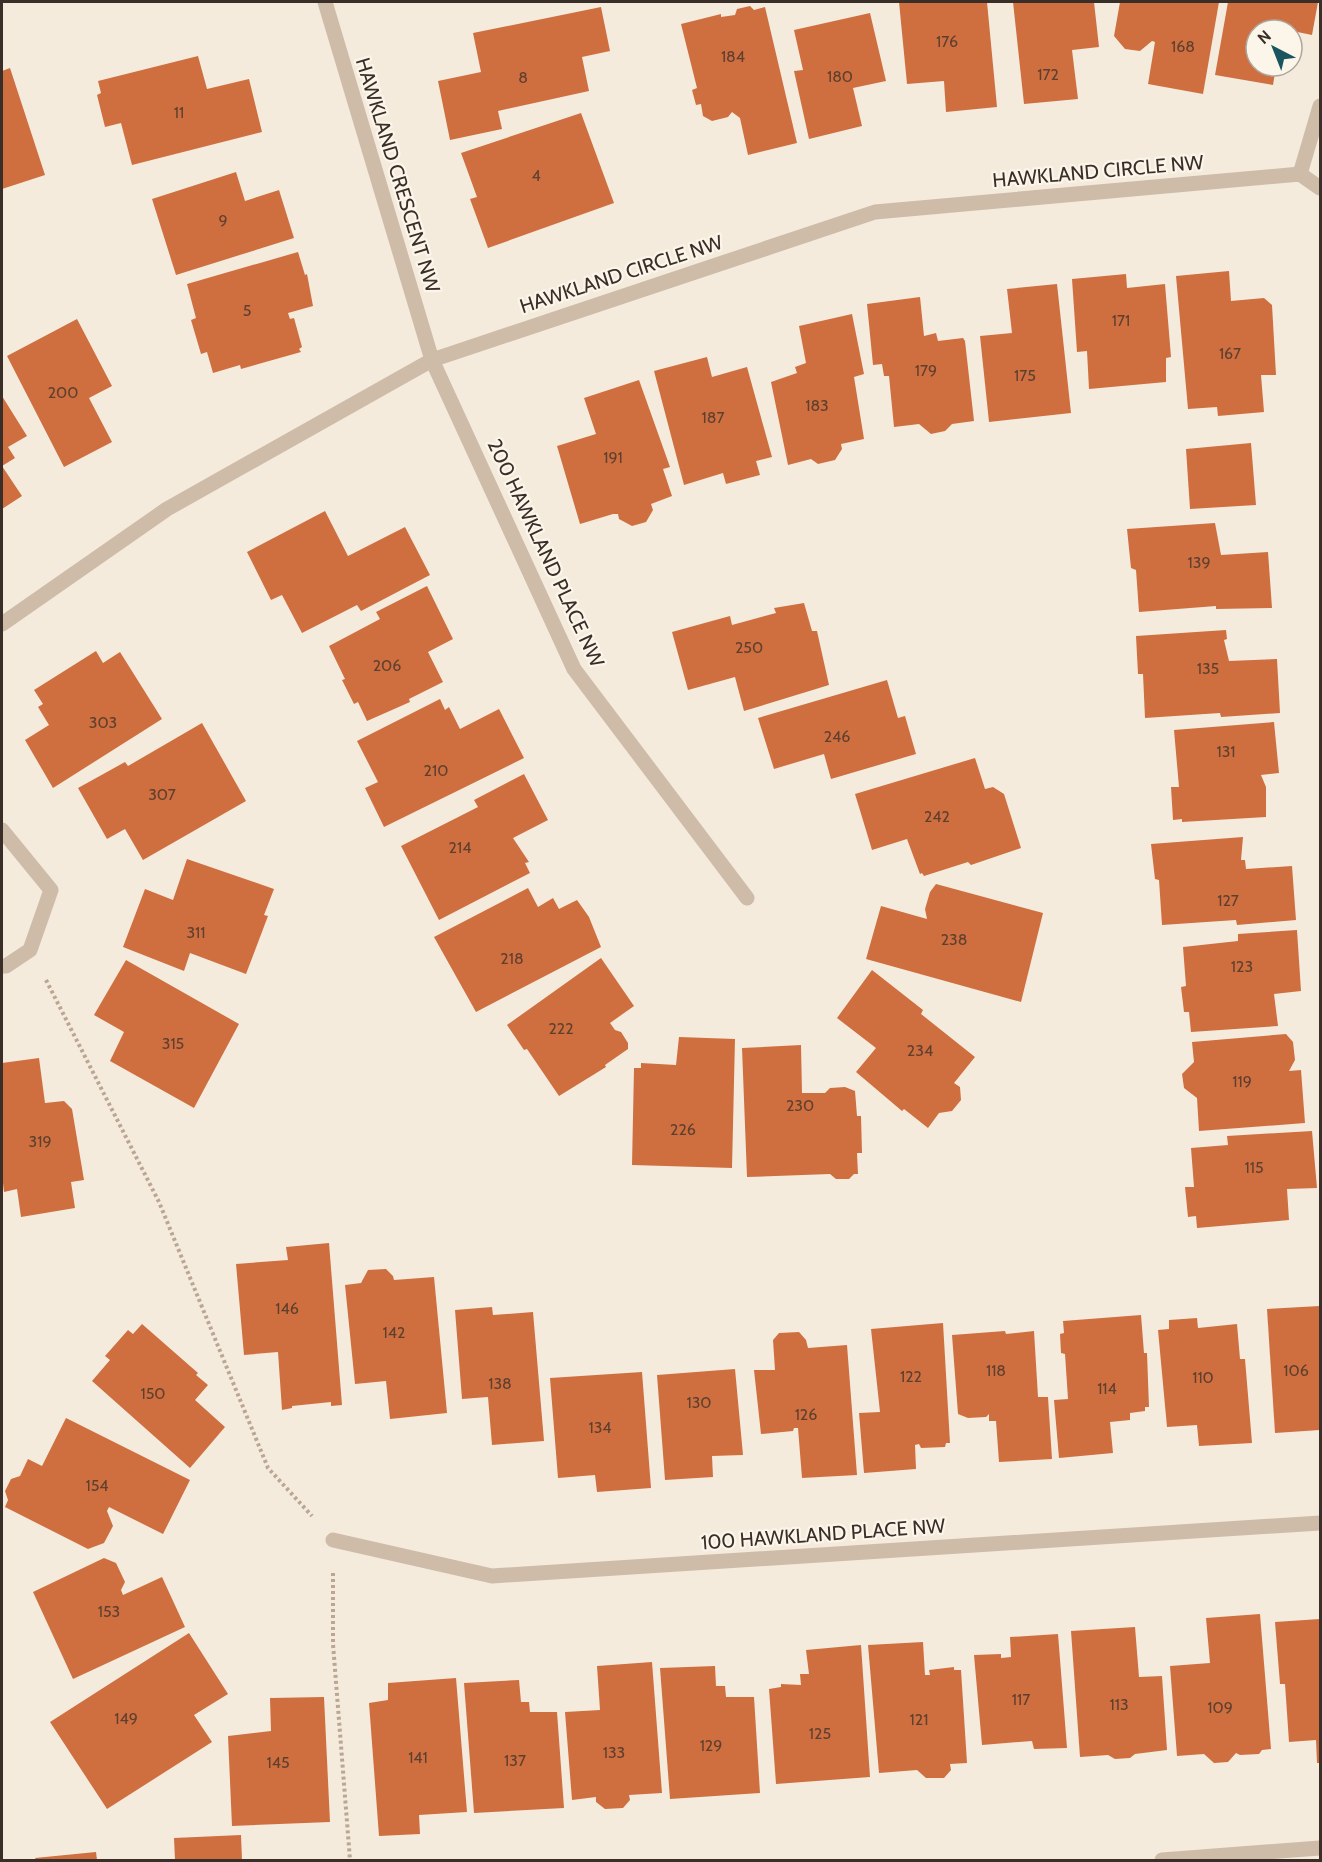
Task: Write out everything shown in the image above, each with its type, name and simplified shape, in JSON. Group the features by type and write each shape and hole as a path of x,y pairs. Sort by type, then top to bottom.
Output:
{"street":[{"name":"HAWKLAND CRESCENT NW","path":"325,2 432,360"},
{"path":"1320,106 1300,174 1320,188"},
{"name":"HAWKLAND CIRCLE NW","path":"2,624 167,509 432,360 875,212 1300,174"},
{"name":"200 HAWKLAND PLACE NW","path":"432,360 574,669 747,898"},
{"path":"2,830 51,890 30,950 6,966 2,966"},
{"name":"100 HAWKLAND PLACE NW","path":"333,1540 492,1576 1320,1523"},
{"path":"1162,1860 1320,1848"}],"path":[{"path":"30,950 159,1202 268,1468 333,1540 333,1644 350,1860"}],"building":[{"path":"899,2 987,2 997,107 946,112 944,81 907,84"},
{"path":"1013,2 1094,2 1099,47 1072,50 1078,99 1024,104"},
{"path":"1120,2 1219,2 1203,94 1148,84 1155,42 1152,41 1140,51 1125,49 1114,36"},
{"path":"1228,2 1318,2 1312,35 1304,33 1304,18 1244,18 1244,78 1274,78 1273,85 1215,75"},
{"path":"750,6 754,10 765,7 797,143 748,155 740,118 732,112 728,117 712,121 703,116 701,104 696,105 692,90 697,88 681,24 721,14 721,17 735,15 737,9"},
{"path":"601,7 610,51 582,57 589,91 498,111 502,129 450,140 438,81 481,72 473,33"},
{"path":"870,13 886,81 853,88 862,126 809,139 794,71 803,70 794,30"},
{"path":"198,56 207,89 249,79 262,132 132,165 121,123 105,127 97,95 101,93 98,81"},
{"path":"10,68 45,175 2,189 2,71"},
{"path":"581,113 614,203 488,248 470,199 477,197 461,153"},
{"path":"236,172 245,201 279,190 294,238 176,275 152,199"},
{"path":"298,252 305,275 307,274 313,306 288,313 290,319 294,318 302,347 299,349 301,352 241,369 240,365 213,373 207,352 201,354 191,320 196,318 187,284"},
{"path":"1229,271 1231,301 1264,298 1272,305 1276,375 1261,375 1264,412 1218,416 1217,407 1188,409 1176,276"},
{"path":"1126,274 1127,288 1165,284 1171,357 1166,358 1166,382 1089,389 1087,351 1077,352 1072,279"},
{"path":"1057,284 1071,413 989,422 980,336 1012,333 1007,289"},
{"path":"920,297 924,336 936,333 938,341 963,338 965,341 974,421 952,424 945,431 931,434 919,424 894,427 889,376 884,376 882,364 873,365 867,304"},
{"path":"852,314 864,374 854,377 864,439 841,444 842,449 835,460 818,464 811,459 788,465 771,382 797,373 795,367 806,363 799,326"},
{"path":"77,319 112,386 89,398 112,442 64,467 7,356"},
{"path":"707,357 712,377 747,367 772,457 756,461 760,475 726,484 723,473 684,485 654,371"},
{"path":"639,380 670,467 663,469 672,496 651,504 653,510 646,522 632,526 619,519 618,514 613,514 580,524 557,446 596,434 584,398"},
{"path":"2,396 27,436 8,447 15,458 2,466"},
{"path":"1251,443 1256,505 1190,509 1186,449"},
{"path":"2,466 22,496 2,509"},
{"path":"325,511 348,556 405,527 430,575 361,611 357,605 302,633 282,595 271,600 247,552"},
{"path":"1215,523 1221,555 1268,552 1272,608 1216,609 1216,606 1139,612 1136,570 1131,568 1127,529"},
{"path":"427,586 453,639 428,652 443,682 409,699 410,702 367,721 358,702 354,704 329,646 380,619 376,612"},
{"path":"804,603 812,631 817,631 829,685 744,711 735,677 688,690 672,632 730,616 732,625 776,613 774,608"},
{"path":"1226,630 1227,639 1224,640 1229,661 1277,659 1280,713 1221,717 1220,713 1145,718 1143,674 1138,674 1136,636"},
{"path":"96,651 103,663 120,652 162,719 53,788 25,740 49,725 38,707 43,704 34,690"},
{"path":"887,680 898,718 905,716 916,754 831,779 824,754 774,769 758,718"},
{"path":"440,699 445,710 449,707 460,729 499,709 524,758 384,827 365,788 378,782 357,741"},
{"path":"1274,722 1279,773 1261,775 1266,787 1266,817 1182,822 1182,819 1173,820 1171,787 1179,787 1174,730"},
{"path":"202,723 246,801 143,860 125,829 107,839 78,788 125,762 128,766"},
{"path":"975,758 985,789 993,787 1004,794 1021,848 971,865 968,862 924,876 920,874 907,839 872,850 855,794"},
{"path":"524,774 548,820 513,838 529,862 525,863 530,873 439,920 401,846 478,807 474,800"},
{"path":"1243,837 1241,860 1245,860 1246,869 1292,866 1296,920 1237,925 1236,920 1162,925 1159,880 1155,879 1151,844"},
{"path":"187,859 274,889 264,915 268,916 246,974 190,953 184,971 123,947 145,889 173,900"},
{"path":"936,884 1043,913 1021,1002 866,959 881,906 927,919 925,909 930,892"},
{"path":"528,888 538,907 553,898 559,909 577,900 589,917 601,947 476,1012 434,937"},
{"path":"1297,930 1301,991 1274,994 1278,1026 1191,1032 1189,1012 1184,1012 1181,987 1186,986 1183,947 1238,941 1238,934"},
{"path":"601,958 634,1006 610,1023 615,1030 621,1032 628,1043 628,1049 605,1065 606,1067 559,1096 527,1049 524,1050 507,1025"},
{"path":"126,960 239,1024 194,1108 110,1061 124,1032 94,1015"},
{"path":"872,970 923,1010 921,1014 975,1057 954,1083 960,1087 961,1100 952,1111 939,1113 928,1128 904,1109 902,1111 856,1072 876,1048 837,1018"},
{"path":"1286,1034 1293,1042 1295,1060 1289,1071 1301,1070 1305,1123 1199,1131 1197,1098 1184,1088 1182,1074 1194,1062 1192,1042"},
{"path":"679,1037 735,1039 732,1168 632,1165 634,1068 641,1068 641,1063 676,1065"},
{"path":"801,1045 802,1093 825,1093 830,1088 845,1087 855,1091 857,1116 861,1116 862,1153 857,1153 858,1174 854,1174 849,1179 836,1179 830,1174 747,1177 742,1048"},
{"path":"39,1058 45,1103 64,1101 72,1109 84,1180 71,1182 75,1208 21,1217 17,1189 4,1192 2,1063"},
{"path":"1312,1131 1317,1188 1287,1189 1289,1220 1197,1228 1196,1216 1188,1217 1185,1187 1194,1187 1191,1148 1228,1145 1227,1136"},
{"path":"329,1243 342,1405 331,1406 331,1402 292,1406 292,1408 282,1410 278,1352 244,1355 236,1264 288,1260 286,1247"},
{"path":"386,1269 394,1280 434,1277 447,1413 390,1419 386,1381 355,1384 345,1285 361,1283 368,1270"},
{"path":"1320,1306 1320,1430 1275,1433 1267,1309"},
{"path":"492,1307 493,1315 533,1312 544,1441 492,1445 488,1397 462,1399 455,1310"},
{"path":"1141,1315 1144,1353 1147,1353 1149,1407 1145,1407 1145,1411 1130,1413 1130,1420 1110,1422 1113,1453 1059,1458 1054,1400 1068,1399 1065,1354 1061,1353 1060,1334 1064,1333 1063,1321"},
{"path":"1197,1318 1198,1328 1237,1324 1240,1359 1245,1359 1252,1443 1199,1446 1197,1425 1167,1427 1158,1330 1169,1329 1169,1320"},
{"path":"943,1323 950,1443 946,1443 945,1447 921,1448 919,1444 915,1445 916,1469 864,1473 859,1413 880,1412 871,1329"},
{"path":"142,1324 198,1373 196,1375 208,1385 195,1400 225,1427 190,1468 92,1381 110,1360 105,1356 128,1330 133,1334"},
{"path":"1005,1331 1006,1334 1034,1331 1038,1397 1048,1397 1052,1459 999,1462 996,1421 989,1421 989,1414 986,1417 968,1418 958,1414 952,1335"},
{"path":"799,1332 806,1340 808,1348 847,1345 857,1475 802,1478 798,1428 794,1428 793,1431 761,1434 754,1370 775,1370 773,1340 779,1333"},
{"path":"735,1369 743,1455 712,1456 713,1477 665,1480 657,1375"},
{"path":"642,1372 651,1488 597,1492 595,1475 558,1478 550,1378"},
{"path":"66,1418 190,1480 163,1534 109,1507 107,1511 113,1526 104,1543 88,1549 5,1507 8,1500 5,1491 11,1479 20,1476 28,1459 42,1466"},
{"path":"104,1558 116,1563 125,1582 121,1590 123,1595 162,1577 185,1627 73,1679 33,1592"},
{"path":"1260,1614 1271,1749 1262,1750 1259,1754 1240,1755 1236,1753 1228,1762 1214,1763 1204,1754 1177,1756 1170,1666 1210,1663 1206,1618"},
{"path":"1320,1619 1320,1763 1317,1763 1316,1740 1289,1742 1285,1684 1280,1684 1275,1622"},
{"path":"1135,1627 1139,1677 1162,1676 1167,1750 1135,1754 1130,1758 1115,1759 1108,1755 1080,1757 1071,1631"},
{"path":"189,1633 228,1694 194,1715 212,1742 107,1809 50,1722"},
{"path":"1058,1634 1067,1748 1034,1749 1032,1741 982,1745 974,1655 1001,1654 1001,1658 1011,1657 1010,1637"},
{"path":"923,1642 925,1675 930,1675 929,1670 954,1667 954,1670 961,1670 967,1763 950,1764 951,1770 944,1778 926,1778 917,1770 879,1773 868,1645"},
{"path":"861,1645 870,1777 776,1784 769,1689 781,1687 781,1684 801,1685 800,1674 809,1674 806,1650"},
{"path":"652,1662 662,1793 629,1795 630,1800 623,1808 605,1809 596,1802 596,1797 572,1800 565,1712 600,1710 597,1666"},
{"path":"715,1666 716,1686 725,1686 726,1697 754,1697 760,1793 670,1799 660,1668"},
{"path":"456,1678 467,1812 419,1815 420,1834 379,1836 369,1703 388,1700 388,1683"},
{"path":"519,1680 521,1702 529,1702 530,1712 557,1712 564,1808 474,1813 464,1683"},
{"path":"324,1697 330,1822 232,1826 228,1736 271,1731 270,1698"},
{"path":"241,1835 242,1860 175,1860 174,1838"},
{"path":"96,1852 97,1860 36,1860 35,1858"}]}
